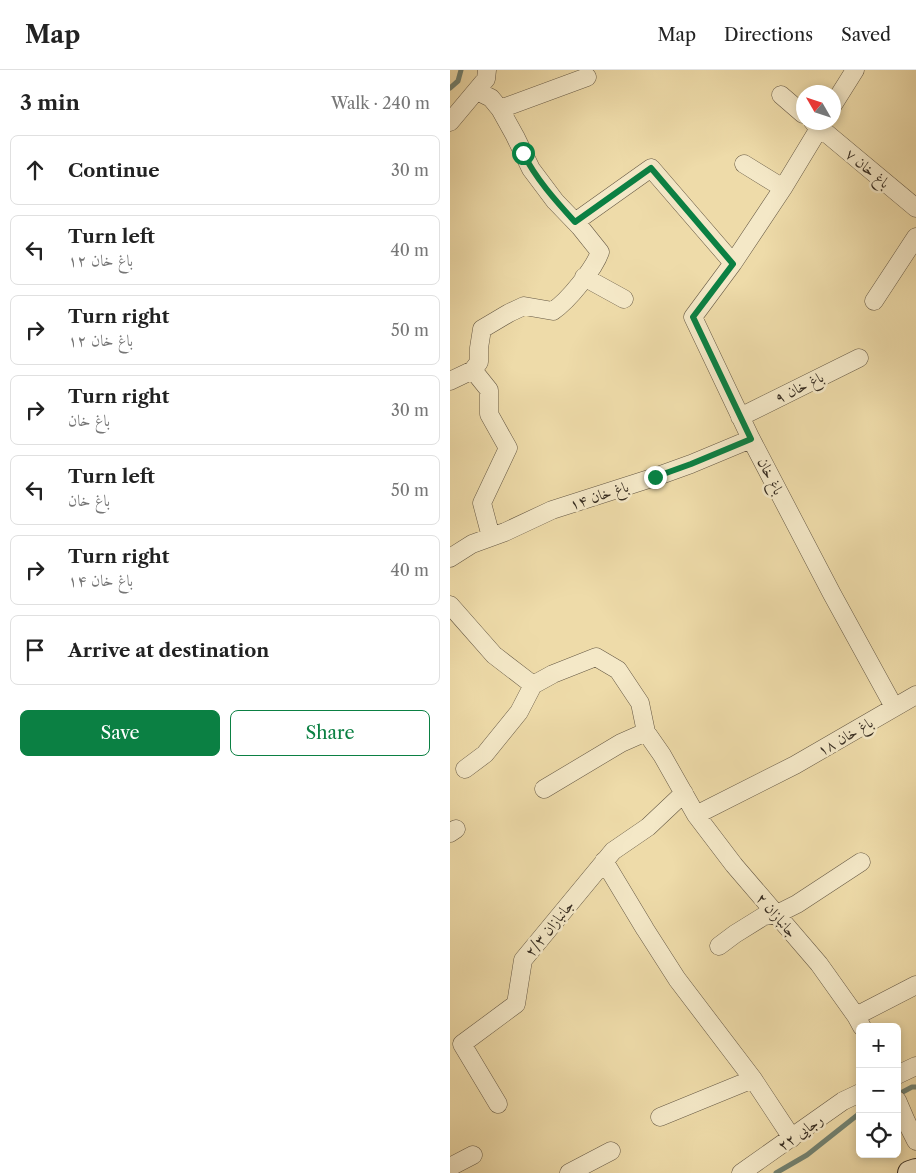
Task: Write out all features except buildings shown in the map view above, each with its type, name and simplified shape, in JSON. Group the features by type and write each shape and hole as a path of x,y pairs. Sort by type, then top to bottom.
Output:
{"main road":[{"path":"910,1173 916,1171"}],"street":[{"path":"450,122 486,79 487,70"},
{"path":"841,93 855,70"},
{"path":"500,109 587,77"},
{"path":"450,381 474,370 479,362 482,329 524,306 553,310 573,292 597,260 600,252 531,169 500,109 491,98 477,91"},
{"path":"782,95 796,107"},
{"name":"باغ خان","path":"815,130 783,188 733,264 693,317 751,439 832,594 894,707"},
{"name":"باغ خان ۷","path":"825,130 916,208"},
{"path":"744,164 783,188"},
{"path":"575,222 651,168 733,264"},
{"path":"874,301 916,237"},
{"path":"584,277 624,299"},
{"name":"باغ خان ۹","path":"740,417 859,358"},
{"path":"474,370 488,390 489,414 508,448 482,503 491,537"},
{"name":"باغ خان ۱۴","path":"450,558 472,544 505,532 552,510 655,477 751,439"},
{"path":"450,605 494,655 533,686"},
{"path":"465,769 484,754 519,712 533,686 554,674 596,657 618,670 640,703 646,732 621,743 544,789"},
{"name":"باغ خان ۱۸","path":"696,815 795,765 916,695"},
{"name":"جانبازان ۲","path":"646,732 696,815 734,865 820,964 859,1021 880,1004 916,985"},
{"name":"جانبازان ۲/۳","path":"498,1104 462,1044 516,1004 522,960 604,861 613,851 648,827 684,793"},
{"path":"604,861 677,979 753,1079 792,1138"},
{"path":"720,946 764,916 777,914 797,904 861,862"},
{"path":"901,1073 916,1066"},
{"path":"660,1117 753,1079"},
{"name":"رجایی ۲۲","path":"741,1173 843,1101 856,1095"},
{"path":"901,1109 916,1141"},
{"path":"569,1173 611,1151"},
{"path":"450,1167 473,1154"}],"waterway":[{"path":"450,88 458,81 461,70"},
{"path":"901,1093 916,1087"},
{"path":"776,1173 807,1155 856,1116"}],"route":[{"path":"523,153 531,169 575,222 651,168 733,264 693,317 751,439 655,477"}]}
